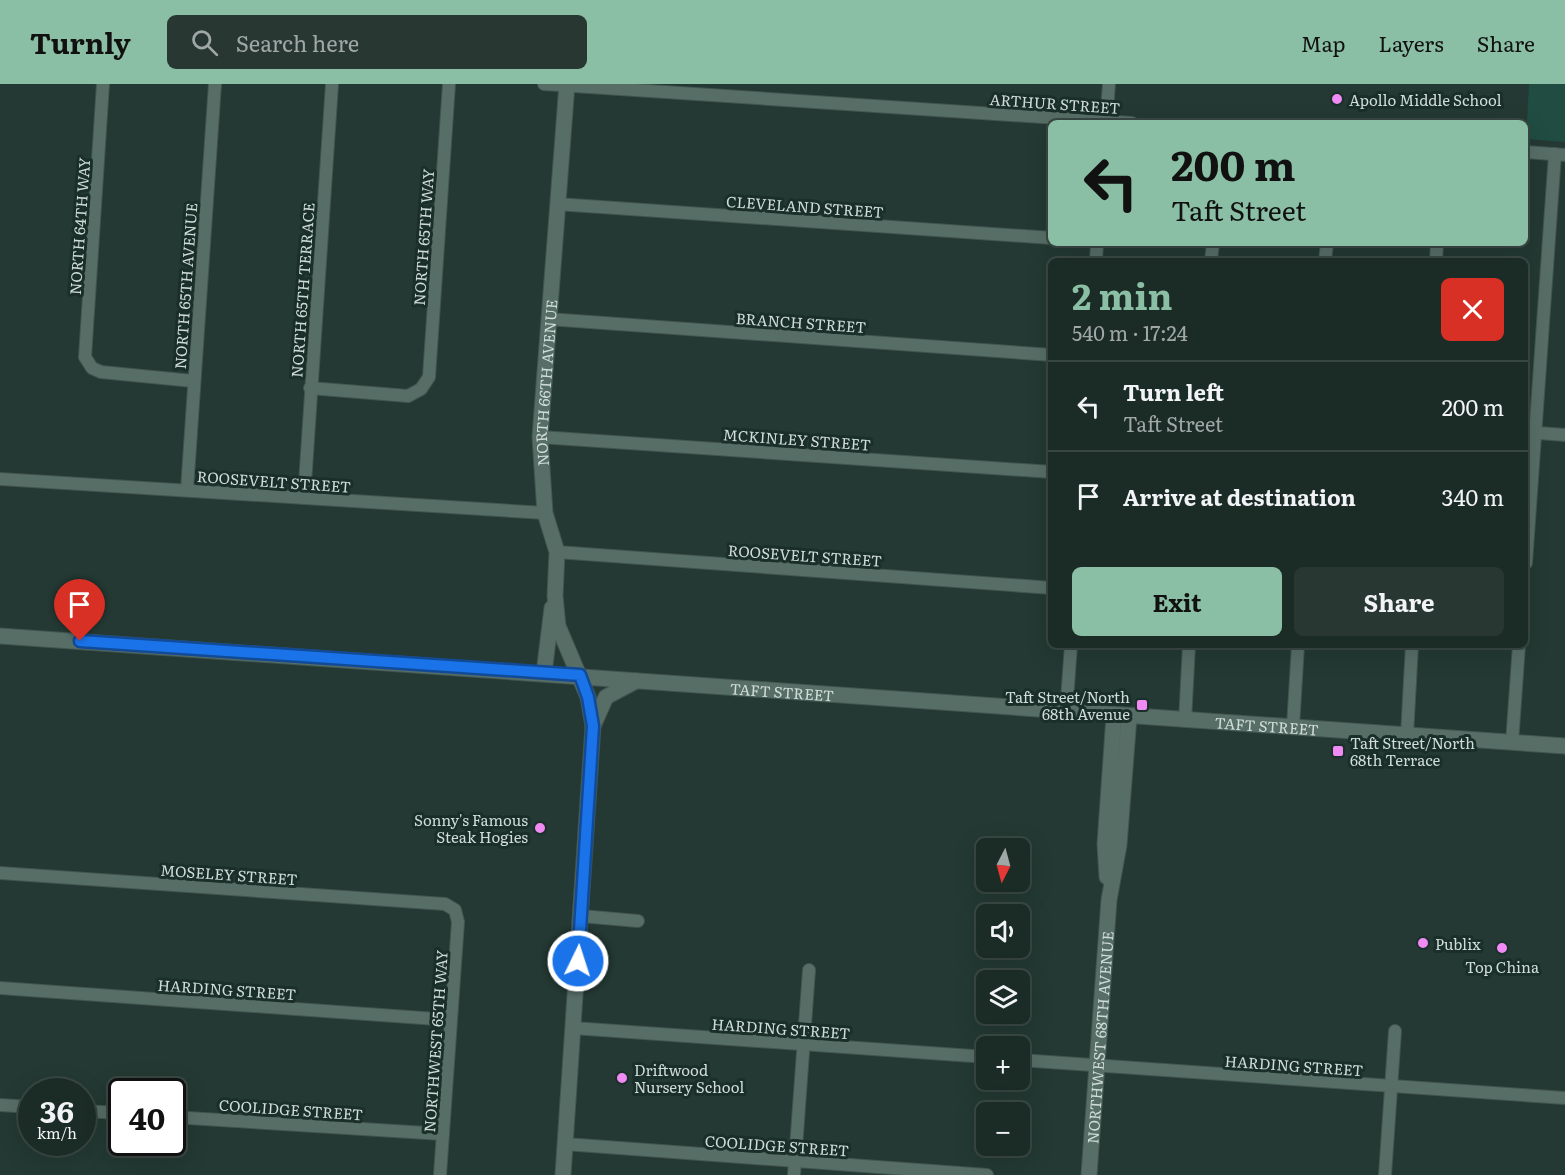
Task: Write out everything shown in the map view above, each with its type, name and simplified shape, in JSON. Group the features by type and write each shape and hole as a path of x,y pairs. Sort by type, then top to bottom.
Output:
{"street":[{"name":"NORTH 64TH WAY","path":"103,84 85,357 92,368 101,372 193,381"},
{"name":"NORTH 65TH AVENUE","path":"187,490 216,84"},
{"name":"NORTH 65TH TERRACE","path":"304,498 332,84"},
{"name":"NORTH 65TH WAY","path":"310,388 408,396 421,389 429,377 449,84"},
{"name":"ARTHUR STREET","path":"544,84 1077,120"},
{"path":"1106,120 1109,84"},
{"name":"NORTH 66TH AVENUE","path":"567,85 540,436 545,513 557,552 555,596 558,626 588,697 593,726"},
{"path":"1528,152 1560,154 1530,432 1528,498"},
{"name":"CLEVELAND STREET","path":"557,204 1048,238"},
{"name":"BRANCH STREET","path":"548,319 1048,356"},
{"path":"1530,432 1565,435"},
{"name":"MCKINLEY STREET","path":"540,436 1048,472"},
{"name":"ROOSEVELT STREET","path":"0,479 545,513"},
{"name":"ROOSEVELT STREET","path":"557,552 1048,588"},
{"path":"544,673 547,629 555,596"},
{"name":"TAFT STREET","path":"0,636 580,675 1066,713 1565,746"},
{"path":"1066,713 1071,648"},
{"path":"1185,721 1189,648"},
{"path":"1293,727 1298,648"},
{"path":"1407,735 1412,648"},
{"path":"1512,743 1520,648"},
{"path":"563,1175 593,726 606,697 639,680"},
{"name":"NORTHWEST 68TH AVENUE","path":"1109,900 1105,844 1114,716"},
{"name":"NORTHWEST 68TH AVENUE","path":"1089,1175 1109,900 1119,845 1129,717"},
{"name":"MOSELEY STREET","path":"0,873 445,904 455,910"},
{"name":"NORTHWEST 65TH WAY","path":"440,1175 458,921 455,910"},
{"path":"581,916 638,921"},
{"path":"794,1175 808,970"},
{"name":"HARDING STREET","path":"0,988 451,1020"},
{"name":"HARDING STREET","path":"573,1028 976,1056"},
{"path":"1385,1175 1395,1031"},
{"name":"HARDING STREET","path":"1030,1061 1565,1098"},
{"path":"0,1105 18,1106"},
{"name":"COOLIDGE STREET","path":"186,1118 443,1134"},
{"name":"COOLIDGE STREET","path":"565,1144 987,1175"}],"green space":[{"path":"1529,84 1565,84 1565,142 1528,139"}],"place":[{"name":"Apollo Middle School","path":"1337,99"},
{"name":"Taft Street/North 68th Avenue","path":"1142,705"},
{"name":"Taft Street/North 68th Terrace","path":"1338,751"},
{"name":"Sonny's Famous Steak Hogies","path":"540,828"},
{"name":"Publix","path":"1423,943"},
{"name":"Top China","path":"1502,948"},
{"name":"Driftwood Nursery School","path":"622,1078"}],"route":[{"path":"80,641 580,675 588,697 593,726 578,961"}]}
